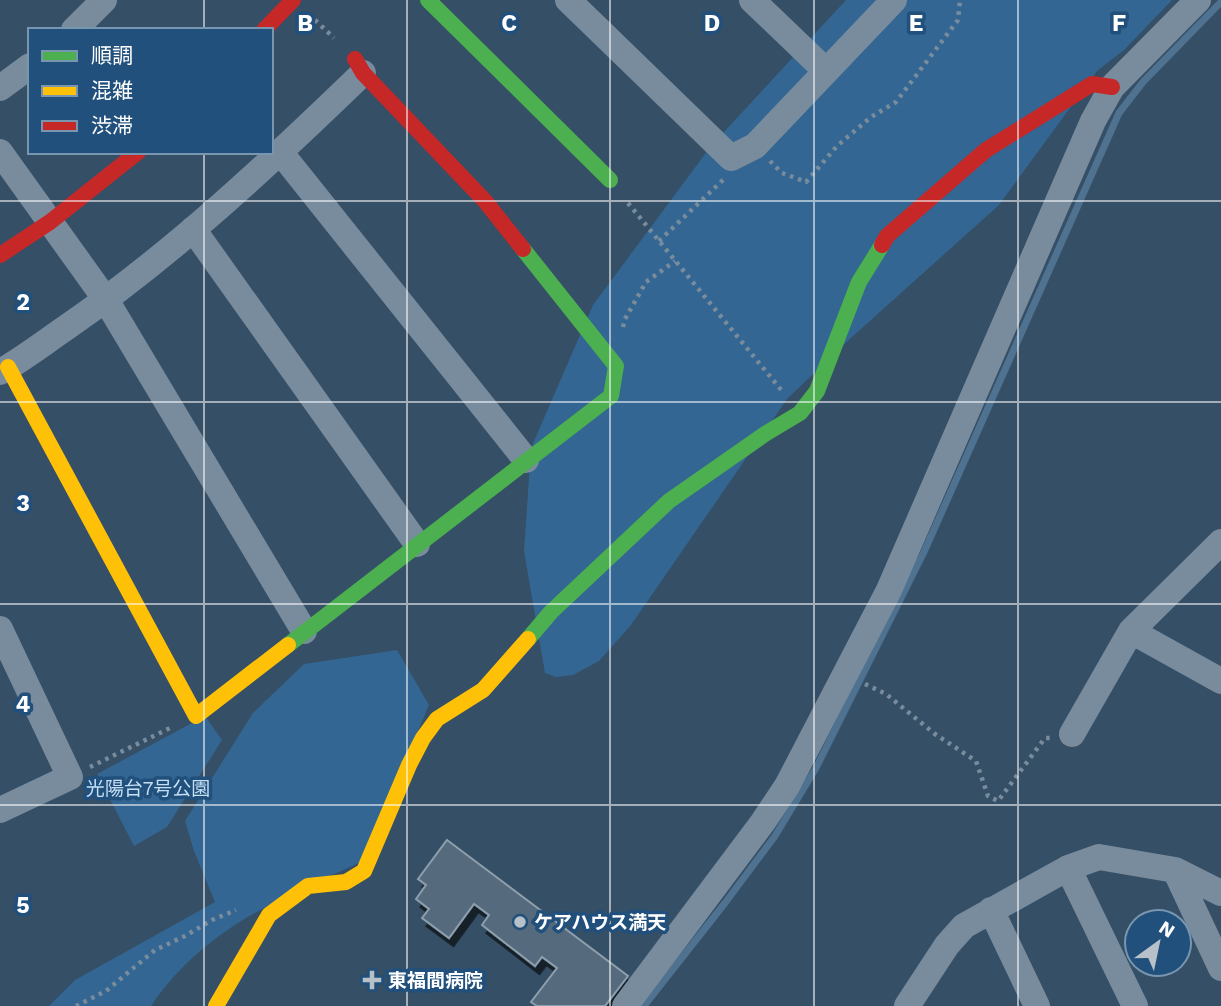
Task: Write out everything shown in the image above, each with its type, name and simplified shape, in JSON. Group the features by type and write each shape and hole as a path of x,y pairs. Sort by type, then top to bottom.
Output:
{"street":[{"path":"76,28 104,0"},
{"path":"266,28 293,0"},
{"path":"428,0 610,180"},
{"path":"568,0 731,158 755,146 894,0"},
{"path":"752,0 826,71"},
{"path":"625,1006 747,844 787,786 889,590 1093,121 1112,87 1198,0"},
{"path":"359,66 485,201 616,366 611,396 197,716 4,370 106,300 193,229 281,153 359,66"},
{"path":"0,88 28,67"},
{"path":"216,1006 269,915 308,886 346,882 364,871 409,765 437,719 483,690 551,612 669,501 800,413 817,391 859,282 887,236 986,150 1092,84 1112,87"},
{"path":"0,152 106,300 304,631"},
{"path":"281,153 526,460"},
{"path":"0,255 50,222 135,154"},
{"path":"193,229 417,544"},
{"path":"1072,734 1131,631 1221,542"},
{"path":"0,629 70,777 0,810"},
{"path":"1131,631 1221,681"},
{"path":"907,1006 947,945 964,926 1068,868 1100,857 1175,870 1221,893"},
{"path":"1068,868 1135,1006"},
{"path":"1175,870 1221,968"},
{"path":"991,910 1037,1006"}],"path":[{"path":"755,146 782,173 806,181 837,146 871,117 896,102 958,20 960,0"},
{"path":"311,16 359,66"},
{"path":"659,241 726,177 731,158"},
{"path":"610,180 800,413"},
{"path":"616,366 625,319 630,310 646,282 675,261"},
{"path":"846,674 886,694 935,734 976,761 988,796 999,801 1045,738 1072,734"},
{"path":"70,777 197,716"},
{"path":"76,1006 106,991 155,950 237,910"}],"green space":[{"path":"846,0 1172,0 1124,50 1097,71 999,205 787,399 631,625 599,661 573,675 556,677 545,673 524,551 531,448 593,305 711,146"},
{"path":"397,650 429,705 363,861 274,903 220,935 195,955 151,1006 49,1006 75,980 215,902 185,821 253,713 304,664"},
{"name":"光陽台7号公園","path":"205,716 222,740 167,827 134,846 97,774"}],"building":[{"name":"ケアハウス満天","path":"447,840 628,976 605,1006 537,1006 531,1002 557,968 542,957 535,966 482,925 489,915 474,904 449,938 422,918 429,909 416,899 426,885 418,879"}],"waterway":[{"path":"644,1006 775,836 816,768 924,552 1119,113 1143,82 1221,2"}],"traffic: fast":[{"path":"428,0 610,180"},
{"path":"528,639 551,612 669,501 800,413 817,391 859,282 882,245"},
{"path":"288,645 611,396 616,366 523,249"}],"traffic: slow":[{"path":"8,367 196,716 288,645"},
{"path":"216,1006 269,915 308,886 346,882 364,871 423,738 437,719 483,690 528,639"}],"traffic: jam":[{"path":"266,28 293,0"},
{"path":"355,59 363,73 485,201 523,249"},
{"path":"882,245 887,236 986,150 1092,84 1112,87"},
{"path":"0,255 50,222 135,154"}],"place":[{"name":"ケアハウス満天","path":"520,922"},
{"name":"東福間病院","path":"372,980"}]}
